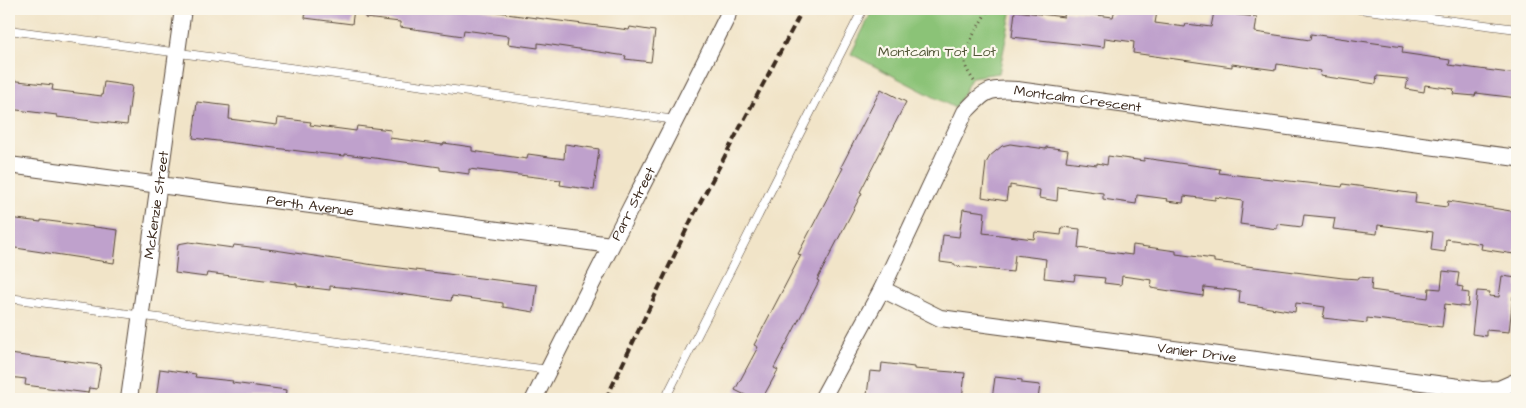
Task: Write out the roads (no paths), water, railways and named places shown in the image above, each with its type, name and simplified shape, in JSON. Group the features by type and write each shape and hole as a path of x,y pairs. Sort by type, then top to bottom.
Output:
{"street":[{"name":"McKenzie Street","path":"128,399 183,9"},
{"name":"Parr Street","path":"534,399 676,120 727,17 729,9"},
{"name":"Montcalm Crescent","path":"882,289 965,112 981,95 995,89 1017,90 1517,158"},
{"name":"Perth Avenue","path":"9,165 611,245"},
{"name":"Vanier Drive","path":"882,289 940,318 1482,390 1499,389 1517,381"},
{"path":"822,399 882,289"}],"lane":[{"path":"665,399 863,9"},
{"path":"1359,9 1394,11 1517,30"},
{"path":"9,30 676,120"},
{"path":"9,298 549,370"}],"railway":[{"path":"606,399 692,218 803,9"}],"park label":[{"name":"Montcalm Tot Lot","path":"937,51"}]}
